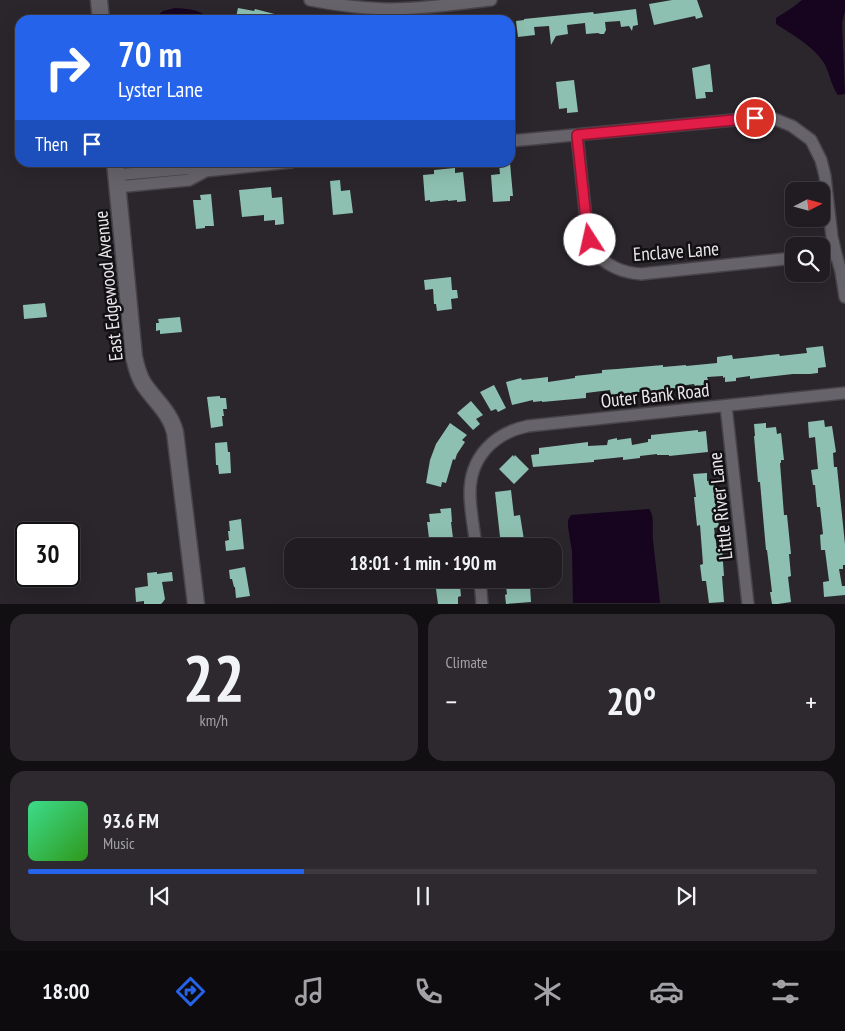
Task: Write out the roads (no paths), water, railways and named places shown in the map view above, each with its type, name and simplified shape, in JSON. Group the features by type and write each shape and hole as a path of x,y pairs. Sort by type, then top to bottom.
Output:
{"main road":[{"path":"100,0 101,15"},
{"name":"East Edgewood Avenue","path":"116,175 134,357 139,376 166,412 175,432 196,604"}],"street":[{"path":"310,0 353,7 388,9 491,0"},
{"path":"515,141 755,118 772,118 792,126 811,140 821,160 845,297"},
{"name":"Enclave Lane","path":"577,135 587,228 590,240 596,252 612,266 622,271 641,274 785,259"},
{"path":"116,175 193,168 206,171 244,167"},
{"path":"830,255 836,254"},
{"name":"Outer Bank Road","path":"475,538 470,494 475,468 480,457 495,440 515,429 528,426 845,393"},
{"name":"Little River Lane","path":"726,406 748,604"},
{"path":"481,588 482,604"}]}
